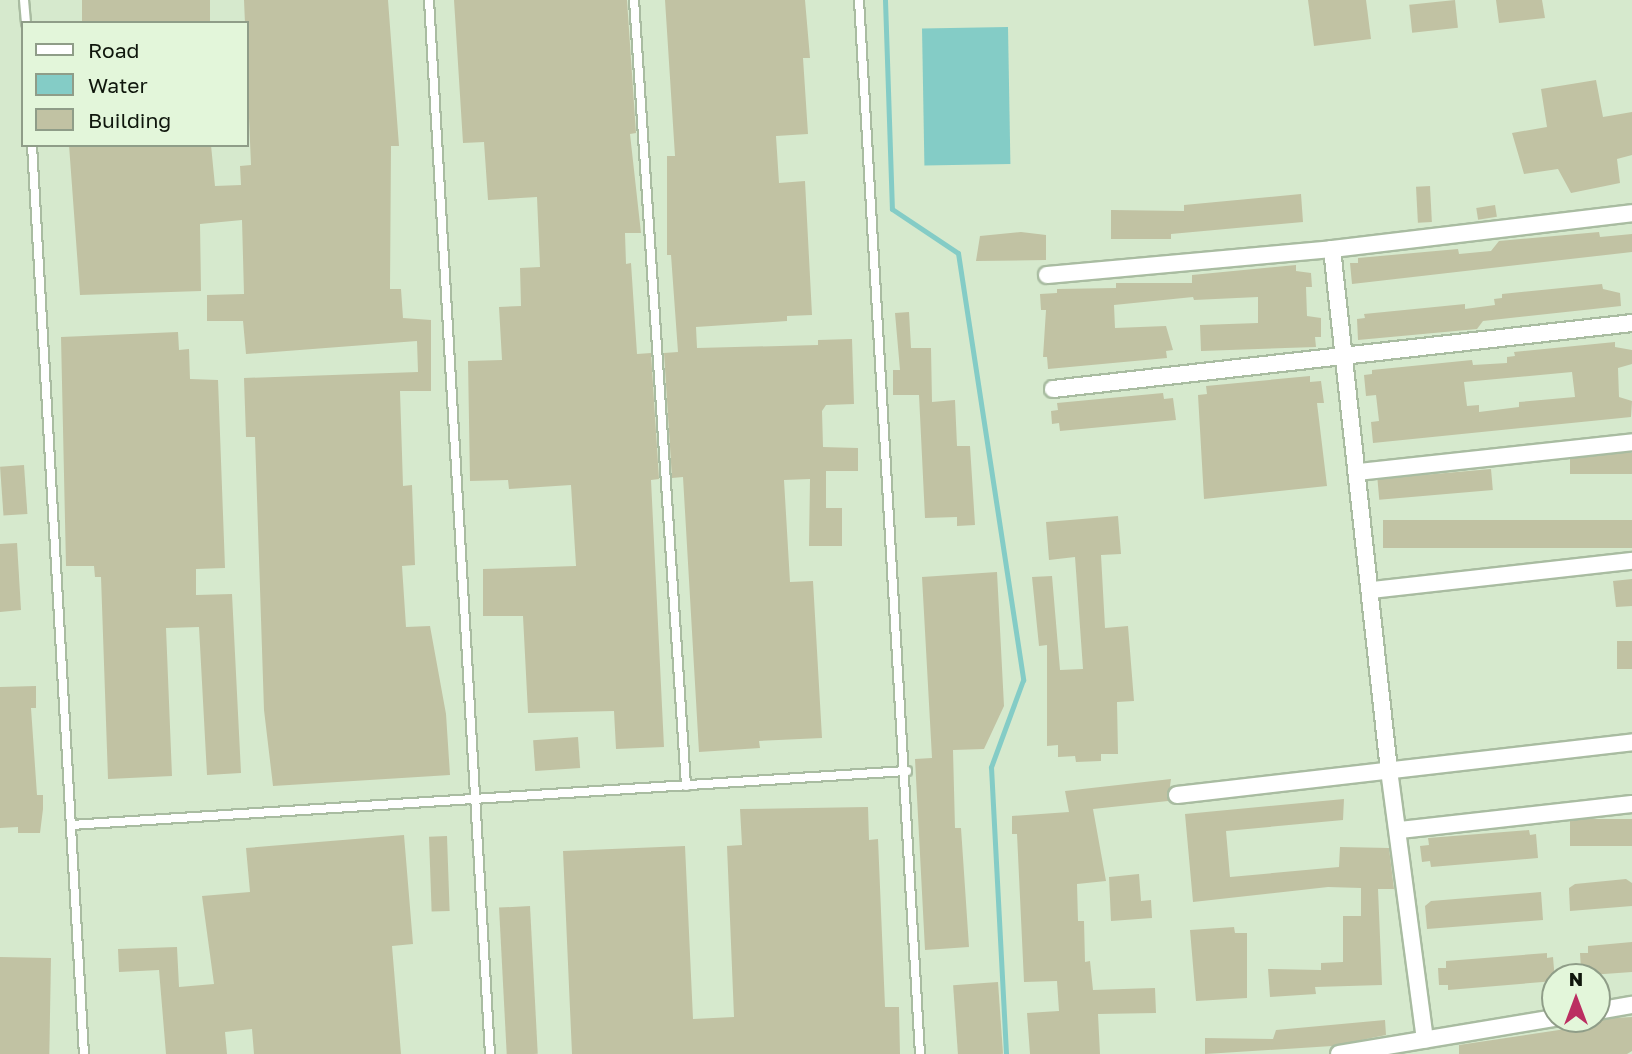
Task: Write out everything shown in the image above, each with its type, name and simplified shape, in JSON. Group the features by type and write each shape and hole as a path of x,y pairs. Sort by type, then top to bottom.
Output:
{"street":[{"path":"1047,275 1332,249 1632,213"},
{"path":"1332,249 1372,590 1389,770 1400,830 1424,1040"},
{"path":"1053,389 1632,323"},
{"path":"1358,472 1632,442"},
{"path":"1372,590 1632,561"},
{"path":"1177,795 1632,742"},
{"path":"1400,830 1632,804"},
{"path":"1611,1009 1632,1005"},
{"path":"1339,1054 1541,1020"}],"lane":[{"path":"24,0 26,21"},
{"path":"429,0 490,1054"},
{"path":"634,0 686,786"},
{"path":"859,0 907,771 920,1054"},
{"path":"32,147 84,1054"},
{"path":"71,825 907,771"}],"water":[{"path":"1008,27 1010,164 924,165 922,29"}],"building":[{"path":"82,0 210,0 210,21 82,21"},
{"path":"244,0 388,0 399,146 391,146 390,289 401,289 403,318 431,320 431,391 400,391 403,486 412,485 415,565 402,566 406,627 430,626 446,714 450,775 273,786 264,710 255,437 246,437 244,378 418,372 417,341 246,354 243,321 207,321 207,295 244,294 242,220 200,224 201,291 80,295 69,147 211,147 215,186 241,185 240,166 251,165 248,21 245,21"},
{"path":"454,0 627,0 636,133 630,134 641,233 625,233 626,264 631,263 637,354 651,353 659,479 651,480 664,747 616,749 614,711 528,713 523,616 483,616 483,569 576,566 571,485 509,489 508,480 470,481 468,361 502,360 499,307 521,306 520,268 540,267 537,197 488,200 484,142 463,143"},
{"path":"665,0 805,0 810,58 803,58 808,134 776,136 779,183 805,181 812,315 787,316 787,321 696,327 697,348 818,345 818,340 852,339 854,404 826,405 822,411 823,447 858,448 858,471 826,471 826,508 842,508 842,546 809,546 810,479 784,480 790,582 813,581 822,738 759,741 760,748 699,752 683,477 672,478 664,353 678,352 671,255 667,255 667,156 675,156"},
{"path":"1308,0 1366,0 1371,39 1314,46"},
{"path":"1455,0 1458,28 1412,33 1409,5"},
{"path":"1496,0 1542,0 1545,18 1499,23"},
{"path":"1596,80 1603,117 1632,112 1632,155 1617,159 1620,183 1571,193 1558,169 1524,174 1512,133 1547,127 1541,89"},
{"path":"1430,186 1432,222 1418,223 1416,187"},
{"path":"1301,194 1303,222 1171,234 1171,239 1111,239 1111,210 1184,211 1184,205"},
{"path":"1495,205 1497,217 1478,220 1476,208"},
{"path":"1021,232 1046,235 1046,260 976,261 980,236"},
{"path":"1599,232 1600,237 1632,234 1632,252 1352,284 1350,263 1358,263 1358,258 1458,249 1459,254 1491,251 1499,241"},
{"path":"1296,265 1296,271 1311,273 1312,287 1306,287 1307,316 1321,318 1321,337 1315,337 1316,347 1201,351 1200,325 1258,323 1258,297 1194,300 1193,297 1114,305 1115,328 1166,326 1173,350 1166,351 1167,358 1048,369 1047,357 1043,357 1046,310 1041,310 1040,294 1057,293 1057,289 1116,288 1116,283 1192,283 1192,275"},
{"path":"1602,284 1603,289 1620,293 1621,306 1483,321 1477,329 1358,340 1357,319 1365,318 1364,314 1465,304 1465,309 1495,305 1494,299 1502,298 1502,294"},
{"path":"909,312 911,348 931,348 932,402 955,400 957,446 970,446 975,525 957,526 957,517 925,518 919,395 893,395 893,370 900,370 895,313"},
{"path":"178,332 179,350 189,349 190,379 218,380 225,568 196,569 196,595 232,594 241,773 207,775 199,627 166,628 172,776 108,779 101,577 95,577 94,566 66,566 61,337"},
{"path":"1615,342 1615,347 1632,350 1632,364 1618,368 1619,397 1632,401 1631,417 1373,443 1371,422 1379,421 1376,395 1366,396 1364,375 1372,374 1372,370 1472,360 1473,365 1507,363 1507,357 1515,356 1514,352","holes":["1572,372 1575,397 1519,402 1519,407 1479,412 1479,405 1467,406 1464,382"]},
{"path":"1310,376 1310,382 1321,381 1324,403 1317,403 1327,486 1204,499 1198,395 1207,394 1206,386"},
{"path":"1163,393 1164,399 1173,398 1176,420 1060,431 1059,423 1052,424 1051,411 1058,410 1057,403"},
{"path":"1570,453 1632,453 1632,474 1570,474"},
{"path":"24,465 27,514 3,516 0,467"},
{"path":"1491,469 1493,490 1379,500 1377,479"},
{"path":"1118,516 1121,554 1101,555 1105,628 1128,626 1134,701 1117,702 1118,754 1101,754 1101,761 1076,762 1075,756 1058,757 1058,745 1047,746 1047,645 1039,646 1032,577 1052,576 1060,670 1083,669 1075,557 1049,560 1046,522"},
{"path":"1383,520 1632,520 1632,548 1383,548"},
{"path":"17,543 21,610 0,612 0,544"},
{"path":"997,572 1004,706 984,749 953,750 955,828 961,828 969,947 925,950 915,759 932,758 922,577"},
{"path":"1632,579 1632,606 1616,607 1613,581"},
{"path":"1617,641 1632,641 1632,669 1617,669"},
{"path":"36,686 36,708 31,708 37,795 43,795 43,809 40,833 18,833 18,827 0,828 0,687"},
{"path":"578,737 580,768 535,771 533,740"},
{"path":"1171,779 1168,801 1093,809 1106,881 1077,884 1078,921 1084,921 1085,962 1090,961 1093,990 1155,988 1156,1013 1098,1014 1100,1054 1030,1054 1027,1013 1059,1011 1057,981 1024,982 1017,834 1012,834 1012,816 1069,812 1065,791"},
{"path":"1344,799 1343,820 1226,831 1230,877 1339,867 1340,847 1389,848 1394,889 1378,889 1382,985 1315,987 1316,994 1270,997 1268,969 1321,970 1321,963 1343,962 1343,916 1361,916 1361,888 1328,887 1193,902 1185,814"},
{"path":"868,807 869,840 878,839 885,1007 899,1007 900,1054 572,1054 563,851 685,846 693,1019 734,1017 727,846 742,845 740,809"},
{"path":"1570,819 1632,819 1632,846 1570,846"},
{"path":"1529,830 1530,835 1536,834 1538,858 1431,867 1430,861 1422,862 1420,846 1429,845 1428,838"},
{"path":"404,835 413,944 392,946 401,1054 254,1054 252,1029 225,1032 227,1054 166,1054 159,970 119,972 118,949 177,947 179,987 214,984 202,896 250,892 246,848"},
{"path":"447,836 450,911 432,912 429,837"},
{"path":"1139,874 1141,901 1151,900 1152,918 1111,921 1109,877"},
{"path":"1626,879 1632,883 1632,906 1570,911 1569,888 1575,884"},
{"path":"1541,892 1543,920 1427,929 1425,906 1431,901"},
{"path":"530,906 538,1054 507,1054 499,908"},
{"path":"1234,927 1235,933 1247,933 1247,998 1196,1001 1190,930"},
{"path":"1632,942 1632,972 1611,974 1611,963 1581,963 1580,953 1588,953 1588,946"},
{"path":"1547,953 1547,958 1553,957 1554,963 1541,963 1541,982 1448,990 1448,985 1439,985 1438,968 1446,968 1446,961"},
{"path":"0,957 51,958 49,1054 0,1054"},
{"path":"998,982 1003,1054 958,1054 953,985"},
{"path":"1632,1017 1632,1051 1627,1054 1459,1054 1459,1045 1541,1033 1611,1033 1611,1018"},
{"path":"1385,1020 1386,1035 1332,1046 1205,1054 1205,1038 1273,1039 1276,1030"}],"waterway":[{"path":"885,0 892,209 958,253 1023,680 991,767 1006,1054"}]}
